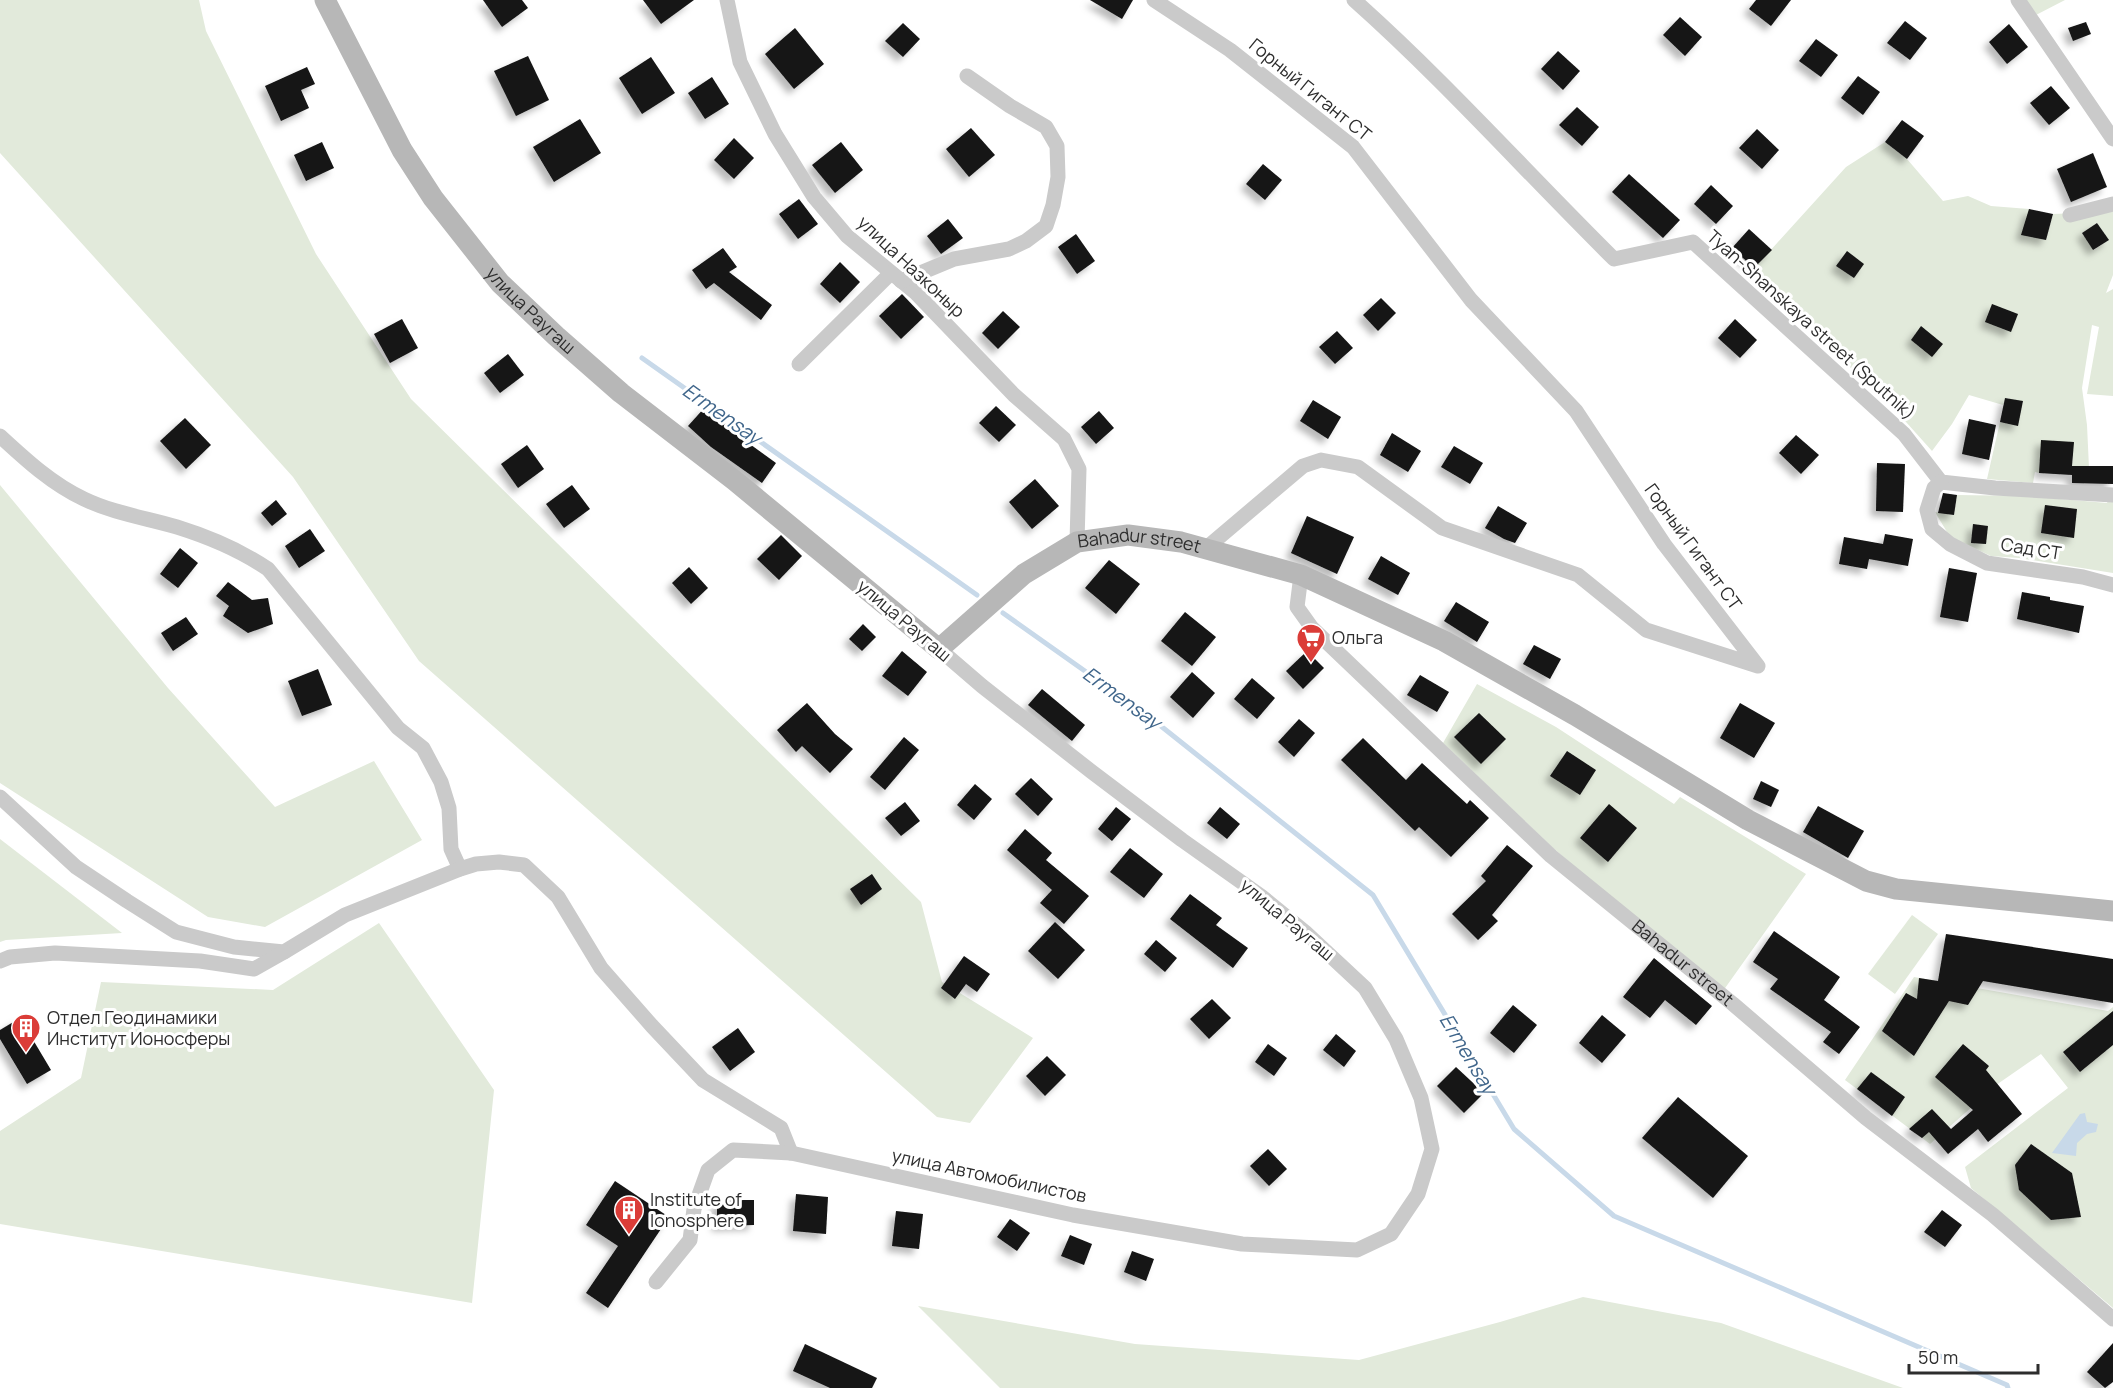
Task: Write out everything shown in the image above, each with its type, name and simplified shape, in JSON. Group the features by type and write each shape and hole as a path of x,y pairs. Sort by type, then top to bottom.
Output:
{"street":[{"name":"улица Раугаш","path":"325,0 402,150 433,198 500,283 621,393 734,480 982,686 1111,786 1261,896 1305,932 1365,988 1396,1039 1421,1098 1432,1149 1418,1194 1391,1234"},
{"name":"улица Назконыр","path":"727,0 740,62 775,135 814,197 847,236 915,293 1014,395 1064,439 1079,469 1077,542"},
{"name":"Горный Гигант СТ","path":"1154,0 1230,50 1353,147 1471,300 1576,411 1664,544 1758,666 1646,630 1578,575 1442,528 1358,467 1321,460 1304,466 1204,550"},
{"name":"Tyan-Shanskaya street (Sputnik)","path":"1354,0 1460,100 1526,171 1614,259 1693,243 1904,434 1941,482"},
{"path":"2018,0 2113,139"},
{"path":"799,364 896,277 954,259 1009,249 1026,241 1046,226 1058,177 1057,146 1046,127 1010,106 967,76"},
{"path":"2070,215 2113,204"},
{"path":"0,436 36,470 84,499 124,514 215,540 248,555 268,568 398,728 423,748 444,790 449,808 451,849 460,869"},
{"path":"1941,482 1995,488 2113,495"},
{"name":"Сад СТ","path":"1941,482 1934,488 1927,510 1932,529 1950,544 1987,562 2083,577 2113,585"},
{"name":"Bahadur street","path":"939,649 1024,574 1077,542 1128,535 1181,542 1301,575 1444,641 1575,715 1748,820 1866,881 1896,889 2113,911"},
{"name":"Bahadur street","path":"1301,575 1297,607 1312,628 1551,856 1733,1004 1866,1118 1994,1215 2113,1319"},
{"path":"0,797 76,867 177,932 234,947 284,952"},
{"path":"0,961 10,957 55,953 200,961 254,969 345,915 460,869 476,864 499,862 524,865 558,897 601,968 652,1026 703,1080 781,1128 791,1153"},
{"name":"улица Автомобилистов","path":"656,1282 690,1240 694,1209 708,1170 733,1150 791,1153 1074,1215 1242,1244 1358,1250 1391,1234"}],"green space":[{"path":"0,0 199,0 206,31 316,254 411,399 921,902 942,982 1033,1038 970,1123 937,1117 419,661 293,477 0,153"},
{"path":"2022,0 2065,0 2034,16"},
{"path":"1885,142 1907,159 1943,201 1968,196 1991,206 2029,209 2046,239 2053,214 2103,212 2113,209 2113,275 2106,293 2113,289 2113,396 2087,394 2099,327 2092,325 2082,388 2089,468 2072,468 2073,442 2039,473 2035,472 2033,483 1987,479 2000,422 2017,425 2023,402 2006,398 2003,405 1969,395 1952,424 1932,451 1889,403 1749,274 1846,167","holes":["2097,223 2108,240 2094,250 2082,233"]},
{"path":"0,485 168,688 275,807 374,761 422,840 265,927 208,917 0,783"},
{"path":"1957,495 2027,496 2107,503 2109,498 2113,498 2113,573 2019,558 1991,556 1950,537 1935,512 1954,515"},
{"path":"1477,684 1556,727 1674,804 1680,797 1806,874 1723,991 1552,847 1443,743"},
{"path":"0,839 122,933 0,942"},
{"path":"1912,915 1938,934 1895,994 1868,974"},
{"path":"379,923 494,1090 472,1303 0,1224 0,1131 81,1078 101,982 273,990"},
{"path":"1914,977 2108,1011 2113,1007 2113,1308 1971,1188 1965,1167 2068,1088 2041,1054 1999,1083 1930,1144 1845,1080"},
{"path":"1583,1297 1721,1323 1903,1388 1000,1388 918,1306 1135,1344 1359,1360"}],"water":[{"path":"2085,1113 2087,1122 2098,1124 2096,1132 2087,1134 2077,1143 2076,1156 2052,1153 2080,1114"}],"building":[{"path":"483,0 522,0 528,8 502,27"},
{"path":"643,0 694,0 661,24"},
{"path":"1090,0 1133,0 1122,19"},
{"path":"1756,0 1791,0 1771,26 1749,9"},
{"path":"1680,17 1702,37 1685,56 1663,35"},
{"path":"1905,21 1927,38 1910,60 1887,43"},
{"path":"2086,22 2091,34 2073,41 2068,28"},
{"path":"903,23 920,39 903,57 885,41"},
{"path":"2009,24 2028,47 2007,64 1989,42"},
{"path":"795,28 824,64 794,89 765,54"},
{"path":"1816,39 1838,55 1821,77 1799,61"},
{"path":"1558,51 1580,71 1563,90 1541,69"},
{"path":"528,56 549,100 516,116 494,71"},
{"path":"651,57 675,93 642,114 619,78"},
{"path":"307,67 315,84 301,90 309,108 281,121 265,86"},
{"path":"1858,76 1880,92 1863,115 1841,98"},
{"path":"712,77 729,104 705,119 688,93"},
{"path":"2051,86 2070,108 2049,125 2030,103"},
{"path":"1577,107 1599,127 1582,146 1559,125"},
{"path":"580,119 601,153 554,182 533,147"},
{"path":"1902,120 1924,136 1907,159 1885,142"},
{"path":"971,128 995,155 969,177 946,149"},
{"path":"1757,129 1779,150 1762,169 1739,148"},
{"path":"734,138 754,158 734,179 714,160"},
{"path":"322,142 334,168 306,181 294,155"},
{"path":"841,142 863,170 835,193 812,165"},
{"path":"2093,153 2107,187 2071,202 2057,169"},
{"path":"1263,164 1282,180 1265,200 1246,184"},
{"path":"1629,174 1680,220 1663,238 1612,192"},
{"path":"1711,185 1733,206 1716,224 1694,204"},
{"path":"799,199 818,224 798,239 779,214"},
{"path":"2029,209 2053,214 2046,240 2021,235"},
{"path":"948,219 963,238 941,254 927,236"},
{"path":"2097,223 2109,240 2093,250 2082,233"},
{"path":"1749,229 1772,250 1754,268 1732,248"},
{"path":"1076,234 1095,261 1077,274 1058,247"},
{"path":"723,248 737,267 729,272 772,305 761,320 714,283 706,289 692,270"},
{"path":"1847,251 1864,264 1854,278 1836,266"},
{"path":"840,262 860,282 840,303 820,284"},
{"path":"902,294 924,317 901,339 879,316"},
{"path":"1381,298 1396,313 1378,331 1363,315"},
{"path":"1992,304 2018,314 2011,332 1985,322"},
{"path":"1003,311 1020,327 998,349 982,333"},
{"path":"402,319 418,348 390,363 374,334"},
{"path":"1735,319 1757,340 1740,358 1718,338"},
{"path":"1921,326 1943,344 1932,357 1911,340"},
{"path":"1337,331 1353,348 1335,364 1319,347"},
{"path":"508,354 524,375 500,393 484,373"},
{"path":"2005,398 2023,401 2018,426 2000,422"},
{"path":"1313,400 1341,417 1328,439 1300,421"},
{"path":"706,406 730,427 729,429 776,463 762,483 711,447 688,426"},
{"path":"996,406 1016,425 999,442 979,423"},
{"path":"1099,411 1114,428 1096,444 1081,427"},
{"path":"185,418 211,445 186,469 160,441"},
{"path":"1969,419 1996,425 1989,460 1962,454"},
{"path":"1392,433 1421,451 1408,472 1380,455"},
{"path":"1796,435 1819,455 1801,474 1779,453"},
{"path":"2041,440 2074,442 2072,466 2113,466 2113,484 2072,483 2072,475 2039,473"},
{"path":"527,445 544,469 518,488 501,464"},
{"path":"1454,446 1483,463 1470,484 1441,467"},
{"path":"1877,463 1905,464 1903,512 1876,511"},
{"path":"1035,479 1059,506 1032,529 1009,502"},
{"path":"572,485 590,509 564,528 546,504"},
{"path":"1943,493 1957,495 1954,515 1938,513"},
{"path":"276,500 287,514 272,526 261,513"},
{"path":"2045,505 2077,509 2074,538 2041,533"},
{"path":"1498,506 1527,523 1515,543 1485,528"},
{"path":"1307,516 1354,537 1337,574 1291,553"},
{"path":"1973,524 1988,526 1986,544 1971,543"},
{"path":"310,529 325,551 299,568 285,546"},
{"path":"1885,534 1913,539 1908,566 1869,559 1867,569 1839,564 1844,537 1883,544"},
{"path":"781,535 802,556 779,580 757,559"},
{"path":"180,548 198,563 178,588 160,574"},
{"path":"1381,556 1410,573 1398,595 1368,579"},
{"path":"1109,560 1140,584 1116,614 1085,588"},
{"path":"689,567 708,588 691,604 672,583"},
{"path":"1949,568 1977,573 1968,622 1940,617"},
{"path":"228,582 252,600 268,598 273,624 248,633 223,616 229,606 216,596"},
{"path":"2022,592 2084,606 2079,633 2017,619"},
{"path":"1456,602 1489,622 1477,642 1444,621"},
{"path":"1185,612 1216,637 1192,666 1161,641"},
{"path":"186,617 198,634 173,651 161,633"},
{"path":"863,624 876,637 862,651 849,639"},
{"path":"1534,645 1561,659 1550,679 1523,664"},
{"path":"902,651 927,672 908,696 882,676"},
{"path":"1307,651 1324,668 1303,689 1286,671"},
{"path":"318,669 332,705 302,716 288,681"},
{"path":"1192,672 1215,693 1193,718 1170,697"},
{"path":"1420,675 1449,692 1437,712 1407,695"},
{"path":"1252,678 1275,698 1257,719 1234,699"},
{"path":"1042,689 1085,725 1072,741 1028,705"},
{"path":"807,703 835,734 853,749 830,773 802,746 796,752 777,730"},
{"path":"1740,703 1775,723 1754,758 1720,738"},
{"path":"1479,713 1506,739 1481,764 1454,737"},
{"path":"1299,719 1315,733 1294,757 1278,742"},
{"path":"904,737 919,750 885,790 870,777"},
{"path":"1363,738 1406,780 1422,763 1467,804 1470,800 1489,818 1451,857 1419,827 1415,831 1341,760"},
{"path":"1567,751 1596,770 1580,795 1550,776"},
{"path":"1031,778 1053,799 1038,816 1015,794"},
{"path":"1761,781 1779,790 1771,807 1753,799"},
{"path":"975,784 992,799 974,820 957,805"},
{"path":"905,802 920,821 901,836 885,818"},
{"path":"1609,804 1637,828 1608,862 1580,838"},
{"path":"1818,806 1864,831 1848,858 1803,832"},
{"path":"1116,807 1131,819 1112,841 1098,829"},
{"path":"1220,807 1240,824 1227,839 1207,823"},
{"path":"1025,829 1052,853 1046,860 1089,896 1064,924 1040,903 1052,890 1007,850"},
{"path":"1507,845 1533,866 1492,915 1498,921 1478,940 1452,914 1486,881 1481,876"},
{"path":"1130,848 1163,874 1144,898 1110,872"},
{"path":"872,874 882,889 861,905 850,889"},
{"path":"1190,894 1222,918 1216,925 1248,948 1233,968 1170,919"},
{"path":"1055,922 1085,950 1058,979 1028,951"},
{"path":"1774,931 1840,977 1824,1000 1860,1027 1839,1054 1823,1042 1831,1032 1770,989 1778,979 1753,962"},
{"path":"1946,934 2113,959 2113,1003 1983,981 1968,1005 1949,1001 1914,1056 1882,1031 1906,993 1917,999 1919,978 1938,981"},
{"path":"1156,940 1177,958 1165,972 1144,954"},
{"path":"964,956 990,974 977,992 966,984 955,999 941,988"},
{"path":"1654,958 1712,1006 1696,1025 1665,1000 1650,1018 1623,997"},
{"path":"1212,999 1231,1018 1209,1039 1190,1019"},
{"path":"1513,1005 1537,1025 1514,1053 1490,1033"},
{"path":"2113,1011 2113,1045 2080,1072 2063,1052"},
{"path":"1602,1015 1626,1035 1602,1063 1579,1043"},
{"name":"Отдел Геодинамики Институт Ионосферы","path":"20,1018 51,1070 27,1084 0,1039 0,1030"},
{"path":"738,1028 755,1052 730,1071 712,1047"},
{"path":"1336,1034 1356,1051 1344,1067 1323,1050"},
{"path":"1268,1044 1287,1058 1274,1076 1255,1062"},
{"path":"1963,1044 1989,1066 1986,1070 2022,1114 1988,1142 1978,1129 1948,1154 1929,1132 1922,1138 1909,1129 1932,1109 1951,1129 1973,1110 1935,1077"},
{"path":"1047,1056 1066,1075 1045,1096 1026,1076"},
{"path":"1456,1067 1484,1093 1464,1113 1437,1086"},
{"path":"1871,1072 1905,1097 1892,1116 1857,1089"},
{"path":"1678,1097 1748,1156 1713,1198 1642,1138"},
{"path":"2031,1144 2072,1173 2081,1217 2051,1220 2019,1190 2015,1165"},
{"path":"1268,1149 1287,1169 1269,1186 1250,1166"},
{"name":"Institute of Ionosphere","path":"615,1181 669,1217 608,1308 586,1293 618,1246 586,1225"},
{"path":"796,1194 828,1197 826,1234 793,1231"},
{"path":"717,1200 754,1200 754,1225 717,1226"},
{"path":"1942,1210 1962,1225 1945,1247 1924,1232"},
{"path":"896,1211 923,1214 919,1249 892,1246"},
{"path":"1010,1219 1030,1233 1017,1251 997,1237"},
{"path":"1070,1235 1092,1244 1084,1265 1061,1256"},
{"path":"1132,1251 1154,1259 1146,1281 1124,1272"},
{"path":"2113,1343 2113,1382 2105,1388 2087,1372"},
{"path":"805,1344 877,1378 872,1388 830,1388 793,1371"}],"waterway":[{"name":"Ermensay","path":"642,358 977,595"},
{"name":"Ermensay","path":"1003,613 1147,715 1373,895 1514,1129 1614,1216 2007,1385 2008,1388"}],"place":[{"name":"Ольга","path":"1311,664"},
{"name":"Отдел Геодинамики Институт Ионосферы","path":"26,1054"},
{"name":"Institute of Ionosphere","path":"629,1236"}]}
